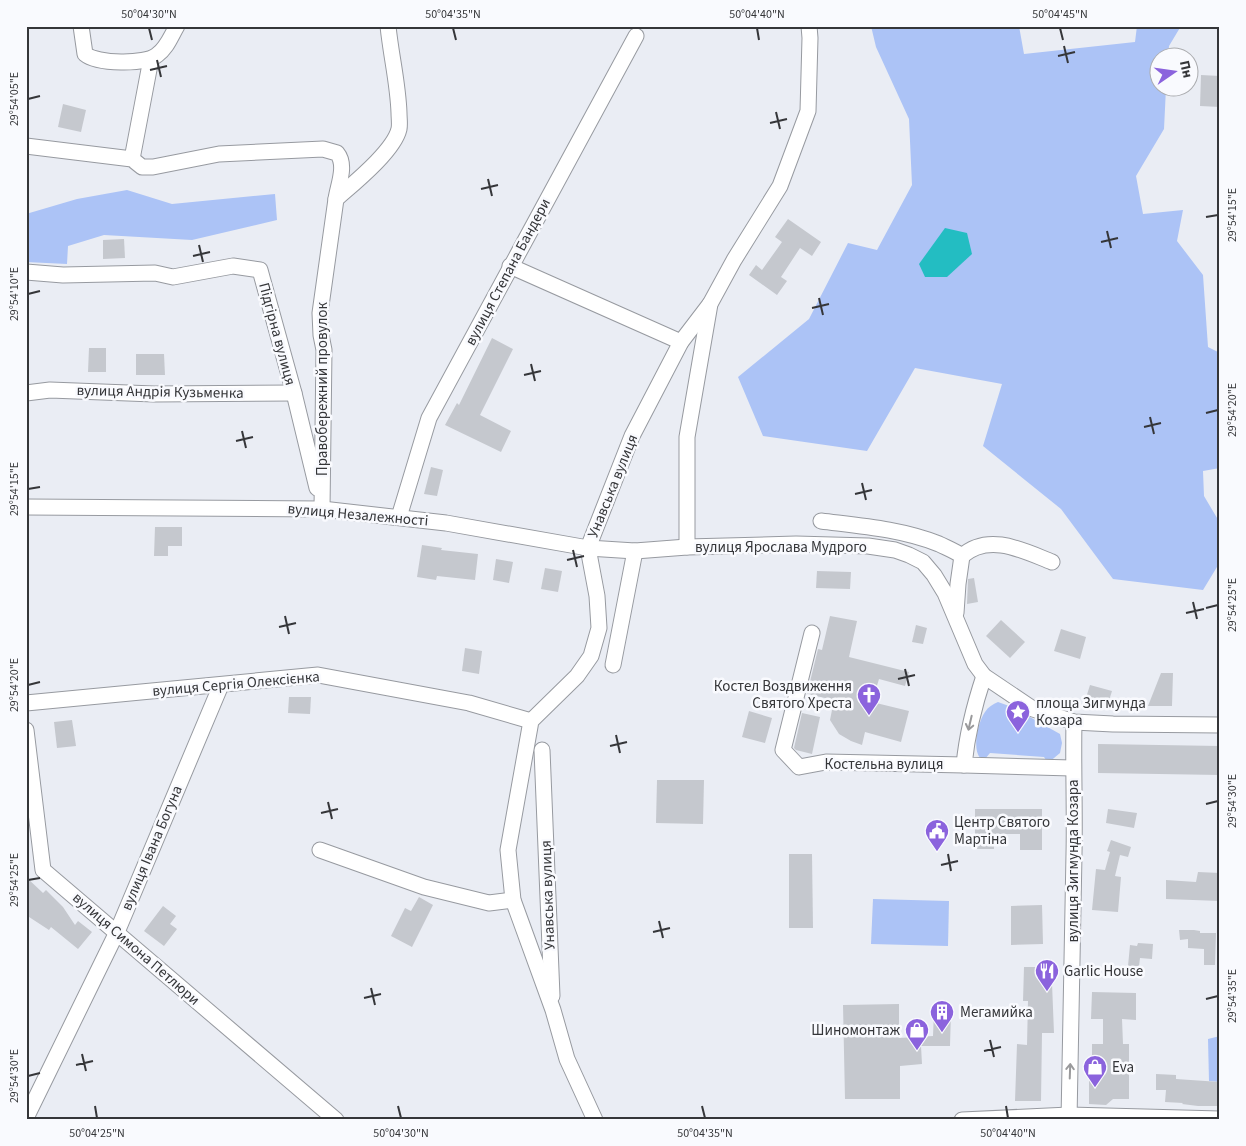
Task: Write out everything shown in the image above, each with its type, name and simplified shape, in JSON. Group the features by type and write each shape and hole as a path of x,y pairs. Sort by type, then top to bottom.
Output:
{"street":[{"path":"81,26 85,54 96,60 113,62 151,59 165,47 177,26"},
{"path":"336,199 380,157 390,145 399,129 398,90 388,26"},
{"name":"Унавська вулиця","path":"595,1120 567,1059 553,1010 513,900 508,850 532,721 577,676 591,656 600,628 597,596 588,548 632,436 681,342 710,304 734,260 780,186 808,111 810,38 808,26"},
{"name":"вулиця Степана Бандери","path":"399,517 429,418 636,36"},
{"path":"26,146 132,159 151,59"},
{"name":"Правобережний провулок","path":"132,159 142,167 152,167 219,154 312,148 330,150 336,153 341,161 341,173 320,303 320,323 324,350 322,509"},
{"name":"Підгірна вулиця","path":"26,272 63,275 155,273 173,277 233,266 260,270 294,393 322,509"},
{"path":"510,266 681,342"},
{"name":"Унавська вулиця","path":"686,547 687,437 710,304"},
{"name":"вулиця Андрія Кузьменка","path":"26,393 50,390 154,394 294,393"},
{"name":"вулиця Незалежності","path":"26,507 322,509 399,517 588,548 635,551 686,547"},
{"name":"вулиця Ярослава Мудрого","path":"821,521 892,530 920,536 957,552 962,556 956,599 956,622"},
{"name":"вулиця Ярослава Мудрого","path":"686,547 796,544 868,546 895,550 923,562 934,575 945,593 975,664 984,676 1033,709 1074,722 1220,725"},
{"path":"962,556 967,552 991,544 1003,544 1052,562"},
{"path":"613,665 635,551"},
{"name":"Костельна вулиця","path":"812,633 783,750 799,767 826,762 964,765"},
{"name":"вулиця Сергія Олексієнка","path":"26,703 318,675 469,703 532,721"},
{"path":"984,676 971,718 964,765 1072,768"},
{"name":"вулиця Івана Богуна","path":"26,1118 116,932 221,685"},
{"name":"вулиця Зигмунда Козара","path":"1069,1118 1074,854 1074,783 1072,768 1074,722"},
{"name":"вулиця Симона Петлюри","path":"26,730 43,870 336,1120"},
{"name":"Унавська вулиця","path":"542,750 553,1010"},
{"path":"320,850 424,887 489,903 513,900"},
{"path":"962,1120 1069,1118 1220,1119"}],"shaded area":[{"path":"871,26 1019,26 1024,54 1135,42 1137,26 1181,26 1169,48 1148,48 1148,98 1166,98 1164,129 1136,176 1143,214 1183,210 1177,241 1203,275 1208,347 1220,353 1220,468 1203,471 1204,496 1220,523 1220,562 1203,590 1113,579 1061,509 983,446 1002,384 915,368 867,451 763,436 738,377 809,319 848,243 877,250 912,185 909,119 876,47"},
{"path":"127,190 172,204 275,194 277,220 192,240 104,235 68,246 67,264 26,262 26,214 77,199"},
{"path":"945,228 967,233 972,254 947,277 925,277 919,264"},
{"name":"площа Зигмунда Козара","path":"998,702 1012,707 1060,734 1062,743 1060,753 1048,763 1044,757 990,753 985,759 980,758 976,742 980,722 988,709"},
{"path":"873,899 949,901 948,946 871,944"},
{"path":"1220,1036 1220,1082 1209,1081 1208,1039"}],"building":[{"path":"1201,75 1220,76 1220,107 1200,106"},
{"path":"63,104 86,110 81,132 58,127"},
{"path":"788,219 821,242 812,256 800,248 781,277 787,281 777,295 749,275 756,265 762,270 782,242 775,237"},
{"path":"124,239 125,258 103,259 103,240"},
{"path":"492,338 513,349 480,415 511,431 501,452 445,425 457,403 459,405"},
{"path":"89,348 106,348 106,372 88,372"},
{"path":"136,354 164,354 165,375 136,375"},
{"path":"431,467 443,470 437,496 424,494"},
{"path":"155,527 182,527 182,546 168,546 168,556 154,556"},
{"path":"422,545 442,548 441,550 478,554 475,580 437,576 436,580 417,577"},
{"path":"496,559 513,562 509,583 493,580"},
{"path":"545,568 562,571 558,592 541,589"},
{"path":"817,571 851,572 850,589 816,588"},
{"path":"974,578 978,602 967,604 968,579"},
{"path":"830,616 857,621 849,657 909,672 905,686 879,679 872,702 909,711 901,742 865,732 862,745 851,741 839,734 830,720 834,700 807,694 818,649 822,650"},
{"path":"1001,620 1025,642 1010,658 986,636"},
{"path":"916,625 927,628 923,644 912,642"},
{"path":"1061,629 1086,637 1080,659 1054,651"},
{"path":"465,648 482,651 479,674 462,671"},
{"path":"1161,673 1173,673 1172,706 1148,706"},
{"path":"1090,685 1112,691 1107,707 1085,701"},
{"path":"289,697 311,697 310,714 288,713"},
{"path":"749,711 772,718 765,743 742,737"},
{"path":"802,713 820,717 812,754 794,748"},
{"path":"72,720 76,746 57,748 54,722"},
{"path":"1098,744 1220,746 1220,775 1098,773"},
{"path":"657,780 704,780 703,824 656,823"},
{"path":"975,809 1042,809 1042,850 1020,850 1020,834 994,834 994,849 975,849"},
{"path":"1108,809 1137,813 1134,828 1106,823"},
{"path":"1111,840 1131,847 1128,857 1120,855 1115,876 1121,877 1118,912 1092,910 1096,869 1105,870 1110,852 1107,851"},
{"path":"789,854 812,854 813,928 789,928"},
{"path":"1198,872 1220,873 1220,901 1166,899 1166,880 1196,882"},
{"path":"26,877 43,893 46,890 63,907 75,925 78,921 92,932 78,949 51,927 49,930 26,915"},
{"path":"419,897 433,905 412,947 391,936 405,908 411,911"},
{"path":"1042,905 1043,944 1011,945 1011,906"},
{"path":"163,906 176,916 170,924 177,929 164,946 144,931"},
{"path":"1179,930 1216,933 1215,965 1204,965 1204,949 1188,948 1188,939 1180,940"},
{"path":"1138,943 1153,944 1152,959 1140,958 1139,966 1128,966 1130,945 1137,946"},
{"path":"1024,967 1043,967 1043,983 1052,983 1054,1033 1042,1033 1041,1101 1015,1101 1017,1044 1027,1045 1028,1001 1023,1001"},
{"path":"1092,992 1136,993 1136,1020 1122,1019 1123,1044 1129,1044 1129,1099 1113,1099 1106,1105 1089,1104 1092,1044 1103,1044 1103,1019 1091,1019"},
{"path":"899,1004 899,1038 933,1036 934,1012 951,1012 950,1046 921,1046 922,1064 900,1066 900,1099 845,1099 843,1005"},
{"path":"1156,1074 1176,1075 1176,1079 1220,1082 1220,1106 1198,1106 1165,1102 1166,1090 1156,1090"}],"place":[{"name":"Костел Воздвиження Святого Хреста","path":"869,716"},
{"name":"площа Зигмунда Козара","path":"1018,733"},
{"name":"Центр Святого Мартіна","path":"937,852"},
{"name":"Garlic House","path":"1047,992"},
{"name":"Мегамийка","path":"942,1033"},
{"name":"Шиномонтаж","path":"917,1051"},
{"name":"Eva","path":"1095,1088"}]}
